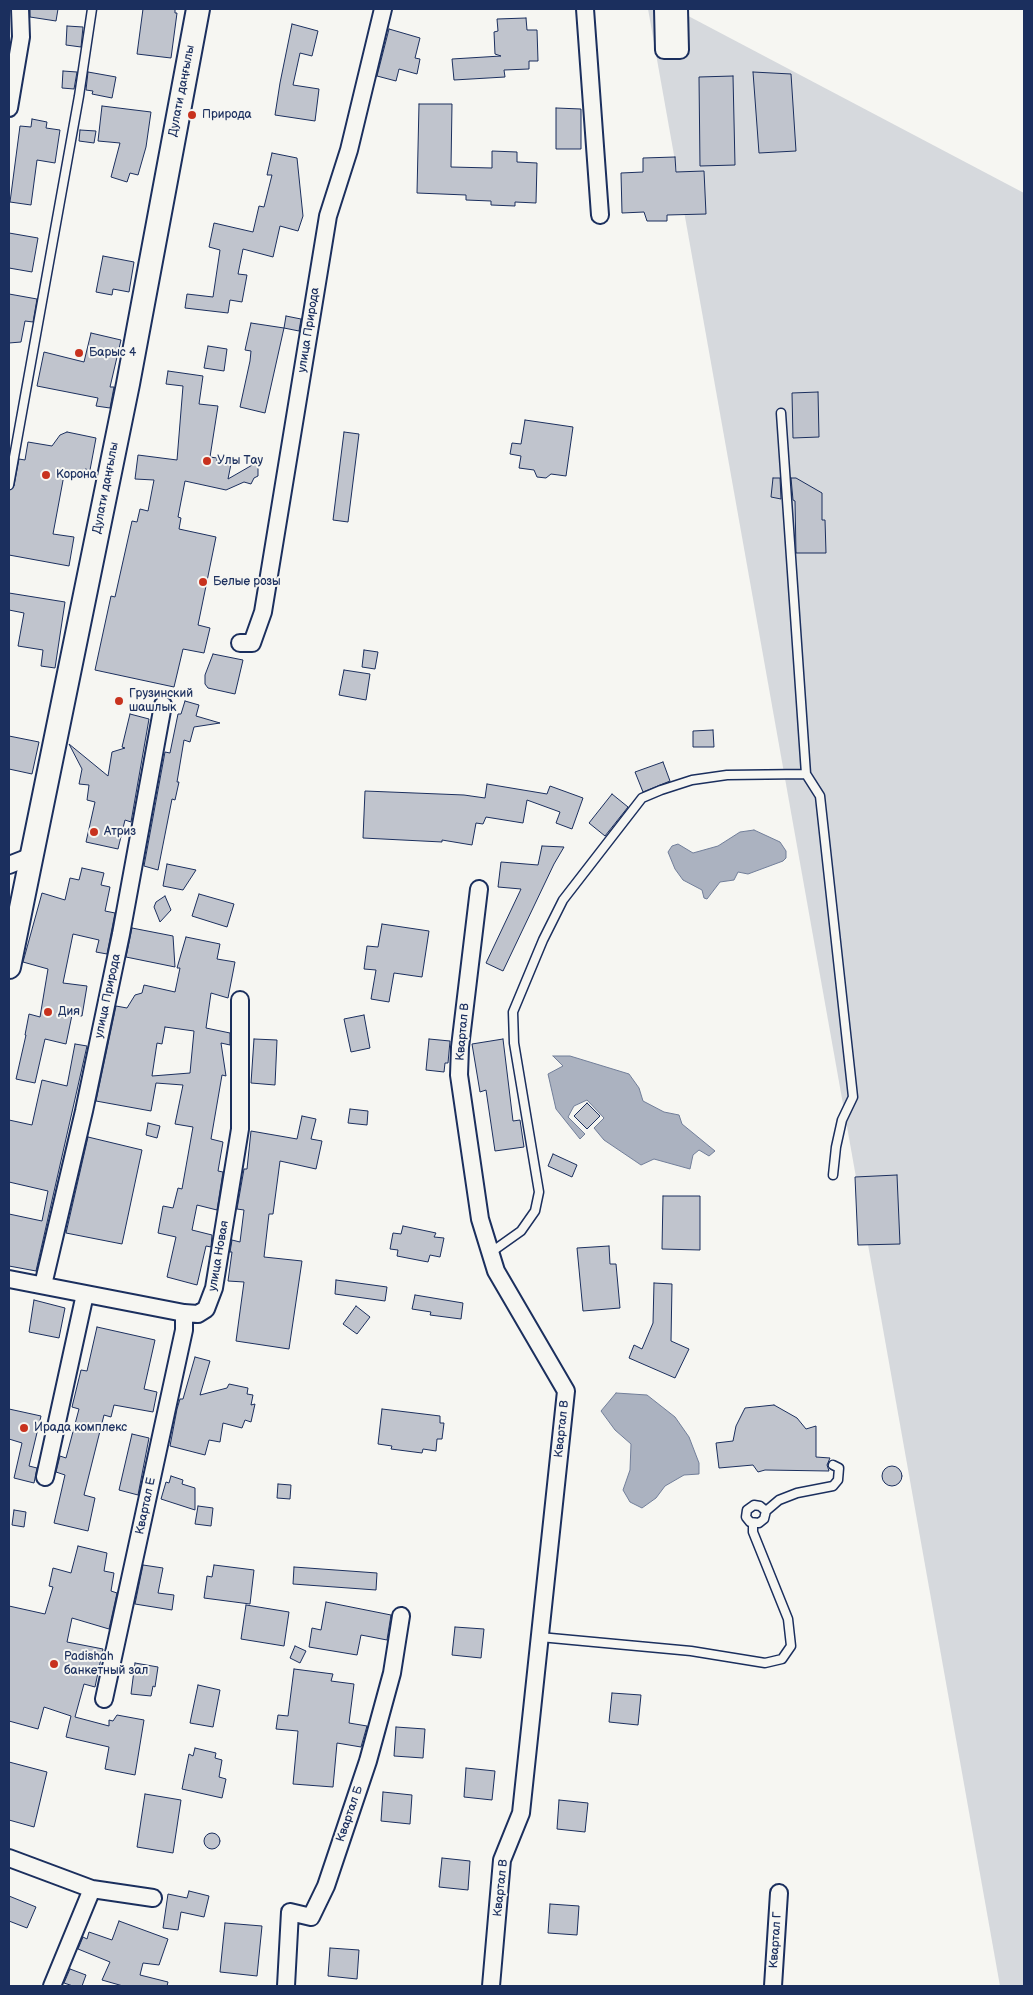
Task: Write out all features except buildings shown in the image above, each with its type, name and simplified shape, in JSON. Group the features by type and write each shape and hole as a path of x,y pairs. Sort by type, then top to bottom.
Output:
{"main road":[{"name":"Дулати даңғылы","path":"9,967 129,375 198,9"}],"street":[{"path":"9,108 21,37 20,9"},
{"name":"улица Природа","path":"240,643 252,642 263,612 328,216 349,150 383,9"},
{"path":"585,9 600,214"},
{"path":"663,9 664,50 680,50 679,9"},
{"name":"улица Природа","path":"43,1285 84,1111 121,934 163,705"},
{"path":"9,866 32,856"},
{"name":"Квартал В","path":"479,889 460,1047 459,1075 480,1219 496,1270 566,1391 521,1813 502,1860 491,1986"},
{"name":"улица Новая","path":"9,1279 184,1313 198,1314 206,1309 214,1288 240,1129 240,1000"},
{"path":"44,1477 85,1294"},
{"name":"Квартал Е","path":"104,1699 184,1330 184,1313"},
{"name":"Квартал Б","path":"286,1986 290,1912 311,1916 326,1886 370,1752 392,1673 401,1616"},
{"path":"9,1858 92,1889 153,1898"},
{"path":"52,1986 92,1889"},
{"name":"Квартал Г","path":"773,1986 779,1893"}],"lane":[{"path":"9,485 79,96 92,9"},
{"path":"781,413 806,774 820,796 853,1097 842,1120 836,1146 833,1175"},
{"path":"490,1252 521,1231 535,1211 540,1192 514,1043 513,1012 543,940 563,900 642,798 692,780 727,775 806,774"},
{"path":"752,1523 762,1522 766,1511 779,1500 797,1493 833,1486 838,1480 839,1468 833,1465"},
{"path":"540,1637 691,1651 765,1663 782,1659 791,1646 788,1619 753,1532 752,1523 746,1516 748,1508 757,1505 766,1511"}],"shaded area":[{"path":"648,9 675,9 1024,193 1024,1986 1000,1986"},
{"path":"754,830 780,842 786,851 786,858 783,861 748,874 738,872 734,880 720,882 707,899 704,898 702,890 683,880 675,869 668,852 672,846 678,844 693,853 718,846 740,832"},
{"path":"553,1056 570,1056 629,1074 639,1088 643,1101 664,1112 679,1115 682,1124 715,1151 709,1156 699,1150 693,1155 690,1169 654,1159 641,1165 604,1140 594,1128 604,1118 587,1100 574,1106 568,1117 585,1134 580,1139 556,1109 548,1074 563,1066"},
{"path":"616,1393 647,1395 675,1417 689,1437 699,1463 699,1474 684,1475 665,1486 656,1498 642,1508 630,1502 623,1490 630,1470 631,1444 615,1430 601,1411"}],"place":[{"name":"Природа","path":"192,115"},
{"name":"Барыс 4","path":"79,353"},
{"name":"Улы Тау","path":"207,461"},
{"name":"Корона","path":"46,475"},
{"name":"Белые розы","path":"203,582"},
{"name":"Грузинский шашлык","path":"119,701"},
{"name":"Атриз","path":"94,832"},
{"name":"Дия","path":"48,1012"},
{"name":"Ирада комплекс","path":"24,1428"},
{"name":"Padishah банкетный зал","path":"54,1664"}]}
